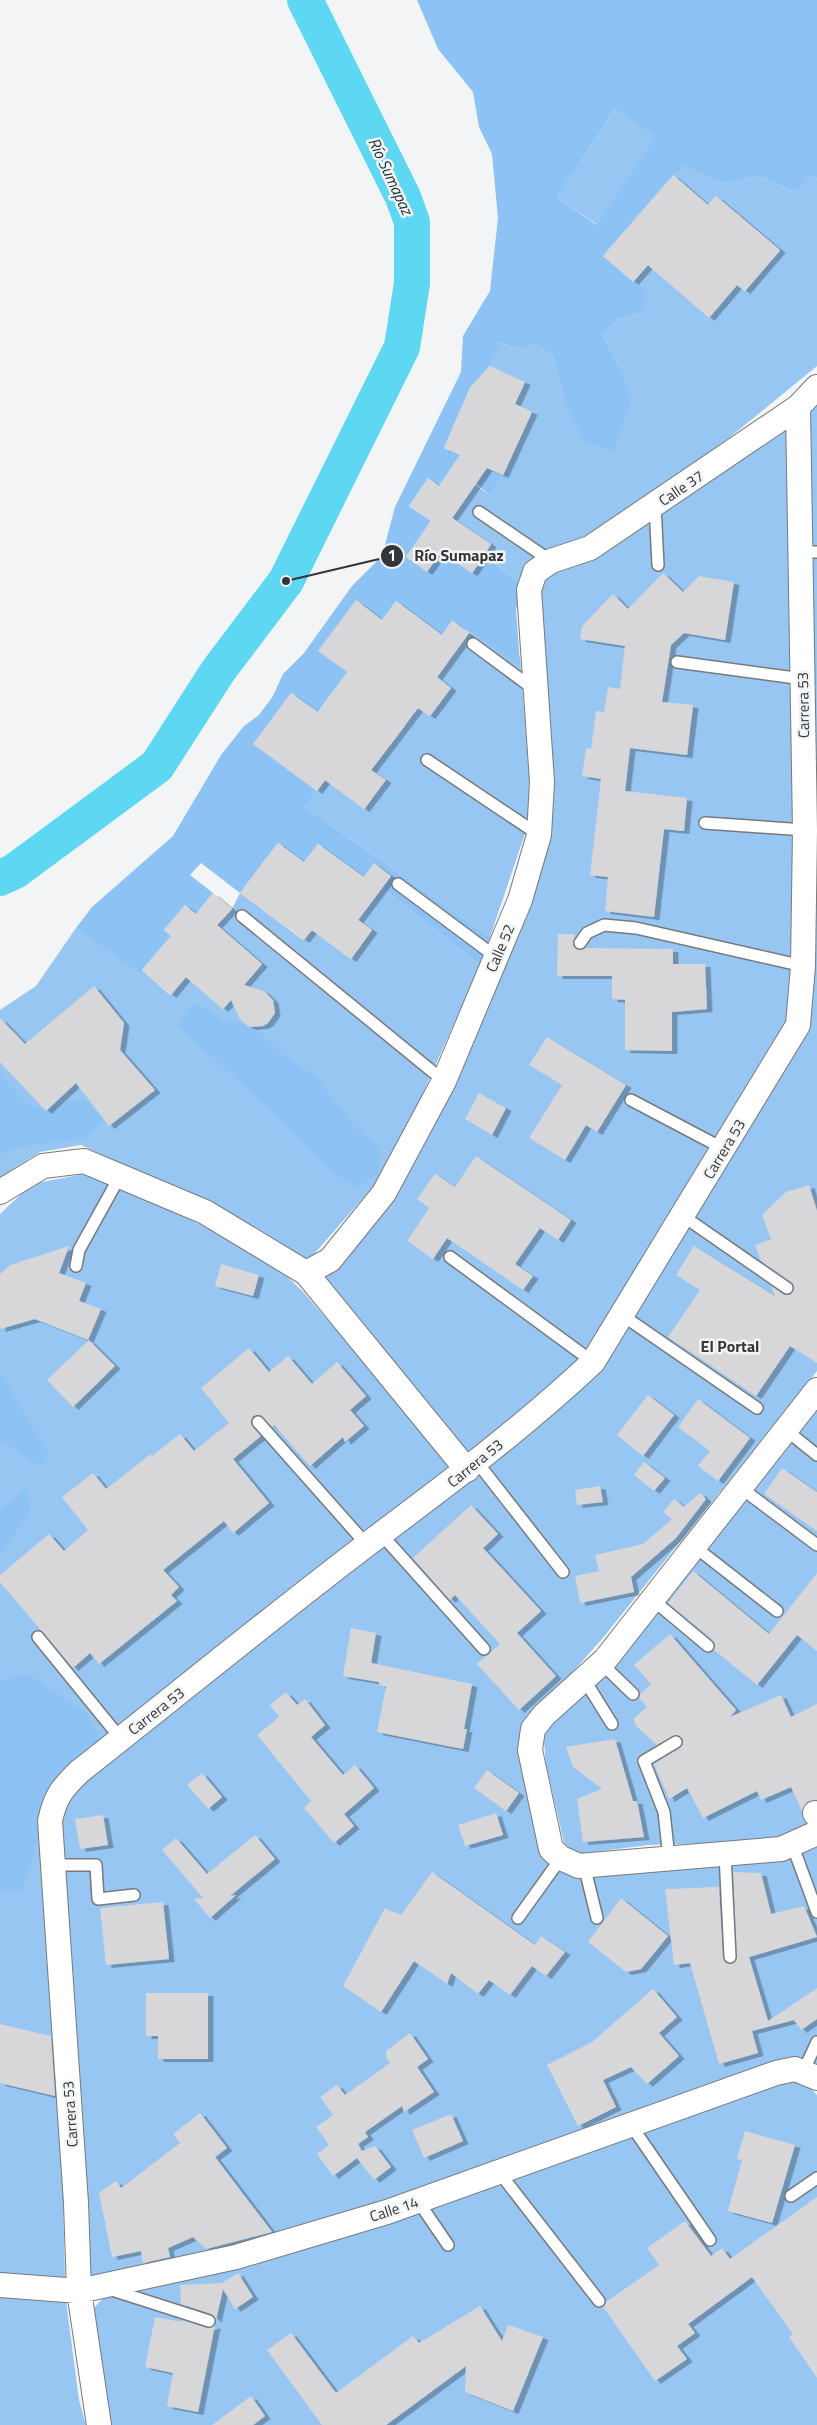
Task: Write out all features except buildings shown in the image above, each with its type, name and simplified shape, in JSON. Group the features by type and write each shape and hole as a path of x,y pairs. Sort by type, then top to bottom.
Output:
{"street":[{"name":"Calle 37","path":"543,566 590,548 798,407 817,387"},
{"name":"Carrera 53","path":"99,2425 90,2289 76,2203 50,1821 54,1802 64,1786 121,1739 374,1539 472,1466 594,1362 798,1024 803,966 809,823 810,706 803,679 809,552 798,407"},
{"name":"Calle 52","path":"306,1273 330,1260 384,1194 444,1081 520,900 539,835 542,782 529,590 543,566"},
{"path":"2,1190 43,1166 84,1161 205,1212 306,1273 472,1466"},
{"path":"816,1821 792,1844 781,1849 579,1866 561,1858 551,1849 530,1750 533,1729 544,1715 602,1663 817,1390"},
{"name":"Calle 14","path":"0,2286 90,2289 236,2257 418,2201 776,2073 795,2069 810,2075"}],"lane":[{"path":"655,505 658,565"},
{"path":"479,512 543,566"},
{"path":"473,644 536,691"},
{"path":"677,662 803,679"},
{"path":"427,760 539,835"},
{"path":"705,823 809,823"},
{"path":"398,884 496,957"},
{"path":"242,916 444,1081"},
{"path":"580,944 587,933 604,925 636,928 803,966"},
{"path":"631,1100 724,1148"},
{"path":"76,1266 79,1250 120,1176"},
{"path":"683,1216 787,1288"},
{"path":"450,1258 594,1362"},
{"path":"622,1315 757,1408"},
{"path":"258,1422 484,1649"},
{"path":"786,1430 817,1454"},
{"path":"472,1466 564,1572"},
{"path":"741,1488 817,1545"},
{"path":"695,1547 777,1611"},
{"path":"653,1600 708,1646"},
{"path":"38,1637 121,1739"},
{"path":"602,1663 633,1694"},
{"path":"584,1679 612,1724"},
{"path":"669,1858 664,1812 644,1761 676,1742"},
{"path":"792,1844 817,1912"},
{"path":"725,1854 730,1957"},
{"path":"518,1918 561,1858"},
{"path":"54,1864 96,1865 98,1899 134,1895"},
{"path":"584,1865 596,1918"},
{"path":"810,2075 817,2042"},
{"path":"631,2125 710,2240"},
{"path":"499,2172 599,2301"},
{"path":"791,2196 817,2178"},
{"path":"418,2201 448,2245"},
{"path":"90,2289 208,2321"}],"shaded area":[{"path":"417,0 817,0 817,179 811,176 794,192 758,176 725,184 683,165 603,256 647,292 641,313 617,320 602,334 620,367 631,401 614,451 584,441 564,399 553,356 537,345 522,349 500,343 490,366 470,388 444,448 503,475 490,495 476,484 480,477 456,461 439,486 428,478 409,506 431,521 406,557 427,571 441,552 472,573 484,556 518,581 520,589 516,610 520,664 452,621 442,635 396,601 382,620 356,600 416,707 406,725 388,713 331,694 318,712 291,693 254,744 317,791 305,807 490,937 480,965 382,888 391,876 374,864 364,877 318,844 304,862 278,843 240,893 201,863 190,875 213,893 196,914 185,905 164,930 171,936 142,970 142,974 76,928 92,907 173,836 221,755 244,726 259,715 273,696 283,674 304,653 352,586 382,556 395,507 461,372 463,336 490,291 498,218 492,154 479,127 473,92 438,49","holes":["615,109 656,137 597,225 557,198"]},
{"path":"615,109 657,137 598,225 557,198"},
{"path":"683,164 725,184 758,176 794,192 805,173 817,179 817,366 730,437 609,525 533,561 518,581 484,556 491,544 452,518 475,485 490,495 503,475 532,412 515,404 490,366 499,343 522,349 537,345 553,356 564,399 575,419 620,367 602,334 617,320 641,313 646,292 633,282 648,265 709,317 737,285 745,291 780,251 716,196 708,205 673,175"},
{"path":"817,404 817,1371 602,1639 522,1729 546,1854 574,1873 817,1842 817,2069 326,2226 84,2283 59,1809 71,1786 601,1365 804,1028 811,411"},
{"path":"788,426 796,727 794,986 787,1032 582,1364 470,1460 315,1274 440,1109 534,898 552,816 540,580 582,562"},
{"path":"469,633 520,657 532,813 490,937 305,807 325,780 365,809 385,780 371,770 406,725 416,707 430,716 450,688 437,677"},
{"path":"382,888 480,965 390,1167 308,1261 202,1200 81,1145 40,1152 0,1177 0,1010 36,986 76,928 142,970 170,995 186,977 223,1009 262,964 217,925 232,909 240,893 303,940 312,930 351,959 372,930 358,920"},
{"path":"193,1003 209,1010 224,1022 245,1024 261,1034 283,1055 315,1076 356,1128 381,1149 378,1174 357,1187 335,1174 262,1102 178,1026"},
{"path":"0,1075 28,1104 46,1111 65,1101 84,1100 104,1119 86,1138 25,1146 0,1154"},
{"path":"89,1173 193,1221 276,1265 304,1293 453,1466 54,1785 65,2281 0,2276 0,1214 32,1184"},
{"path":"0,1373 49,1455 41,1467 0,1439"},
{"path":"817,1404 817,1824 776,1841 648,1845 577,1854 564,1843 546,1764 544,1741 547,1727"},
{"path":"26,1489 30,1511 0,1556 0,1510"},
{"path":"23,1674 34,1678 87,1713 102,1743 42,1824 22,1892 0,1889 0,1682"},
{"path":"793,2078 804,2082 817,2095 817,2425 105,2425 91,2329 94,2308 106,2295"},
{"path":"0,2295 66,2301 79,2400 86,2425 0,2425"}],"waterway":[{"name":"Río Sumapaz","path":"0,878 15,871 157,766 218,671 286,581 402,347 412,283 412,222 403,197 305,0"}],"place":[{"name":"Río Sumapaz","path":"286,581"}],"district":[{"name":"El Portal","path":"730,1346"}]}
